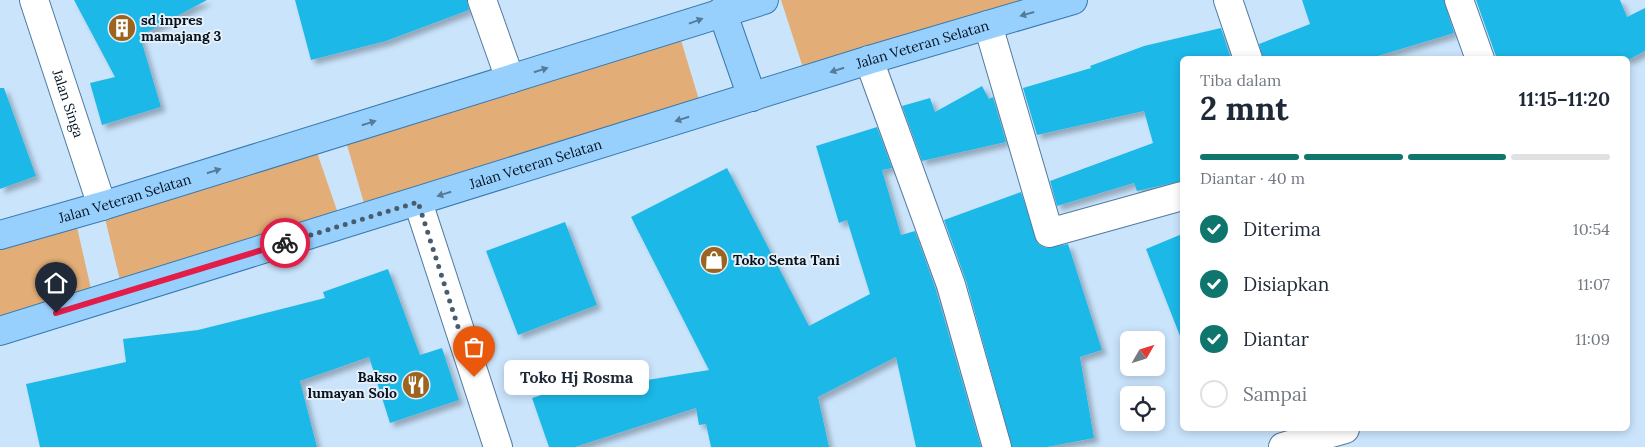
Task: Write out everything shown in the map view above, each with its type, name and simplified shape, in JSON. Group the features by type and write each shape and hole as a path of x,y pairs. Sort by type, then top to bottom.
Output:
{"main road":[{"name":"Jalan Veteran Selatan","path":"0,235 102,206 764,0"},
{"name":"Jalan Veteran Selatan","path":"0,331 869,60 1073,0"},
{"path":"722,12 752,97"}],"street":[{"name":"Jalan Singa","path":"34,0 102,206"},
{"path":"482,0 510,79"},
{"path":"1228,0 1247,56"},
{"path":"1459,0 1479,56"},
{"path":"988,25 1049,234 1180,197"},
{"path":"869,60 951,285 997,447"},
{"path":"418,202 498,447"},
{"path":"1283,447 1338,431"}],"shaded area":[{"path":"781,0 1073,0 807,80"},
{"path":"677,27 703,113 368,217 343,131"},
{"path":"313,141 342,225 123,293 102,206"},
{"path":"74,214 94,302 0,331 0,235"}],"building":[{"path":"74,0 207,0 140,36 161,107 102,125 90,83 115,77"},
{"path":"295,0 467,0 469,10 386,41 311,60"},
{"path":"1302,0 1444,0 1454,33 1378,56 1262,56 1259,44 1310,24"},
{"path":"1476,0 1620,0 1627,17 1645,8 1645,51 1630,59 1630,56 1496,56"},
{"path":"1221,28 1230,56 1180,56 1180,181 1137,191 1134,183 1057,206 1050,181 1153,143 1144,111 1037,135 1023,88 1091,68 1090,66 1144,46"},
{"path":"982,86 989,99 993,97 1006,142 922,161 902,106 930,98 935,112"},
{"path":"0,88 4,88 36,176 0,189"},
{"path":"877,127 892,168 882,170 901,235 915,231 936,290 981,447 916,447 896,357 818,397 829,447 711,447 706,424 699,425 696,408 575,447 549,447 532,398 636,365 641,381 709,370 631,217 727,168 809,326 870,294 847,220 839,223 816,146"},
{"path":"1021,192 1038,244 1046,248 1068,244 1102,350 1080,357 1094,438 1047,447 1012,447 966,281 944,220"},
{"path":"565,222 597,305 518,335 486,251"},
{"path":"1180,235 1180,336 1146,249"},
{"path":"388,269 420,355 442,348 459,400 390,423 369,357 300,381 317,447 40,447 26,384 126,362 123,339 198,330 325,298 323,292"}],"way so far":[{"path":"285,243 418,202 474,377"}],"place":[{"name":"sd inpres mamajang 3","path":"122,28"},
{"name":"Toko Senta Tani","path":"714,260"},
{"name":"Toko Hj Rosma","path":"474,377"},
{"name":"Bakso lumayan Solo","path":"416,385"}],"route":[{"path":"56,313 285,243"}]}
